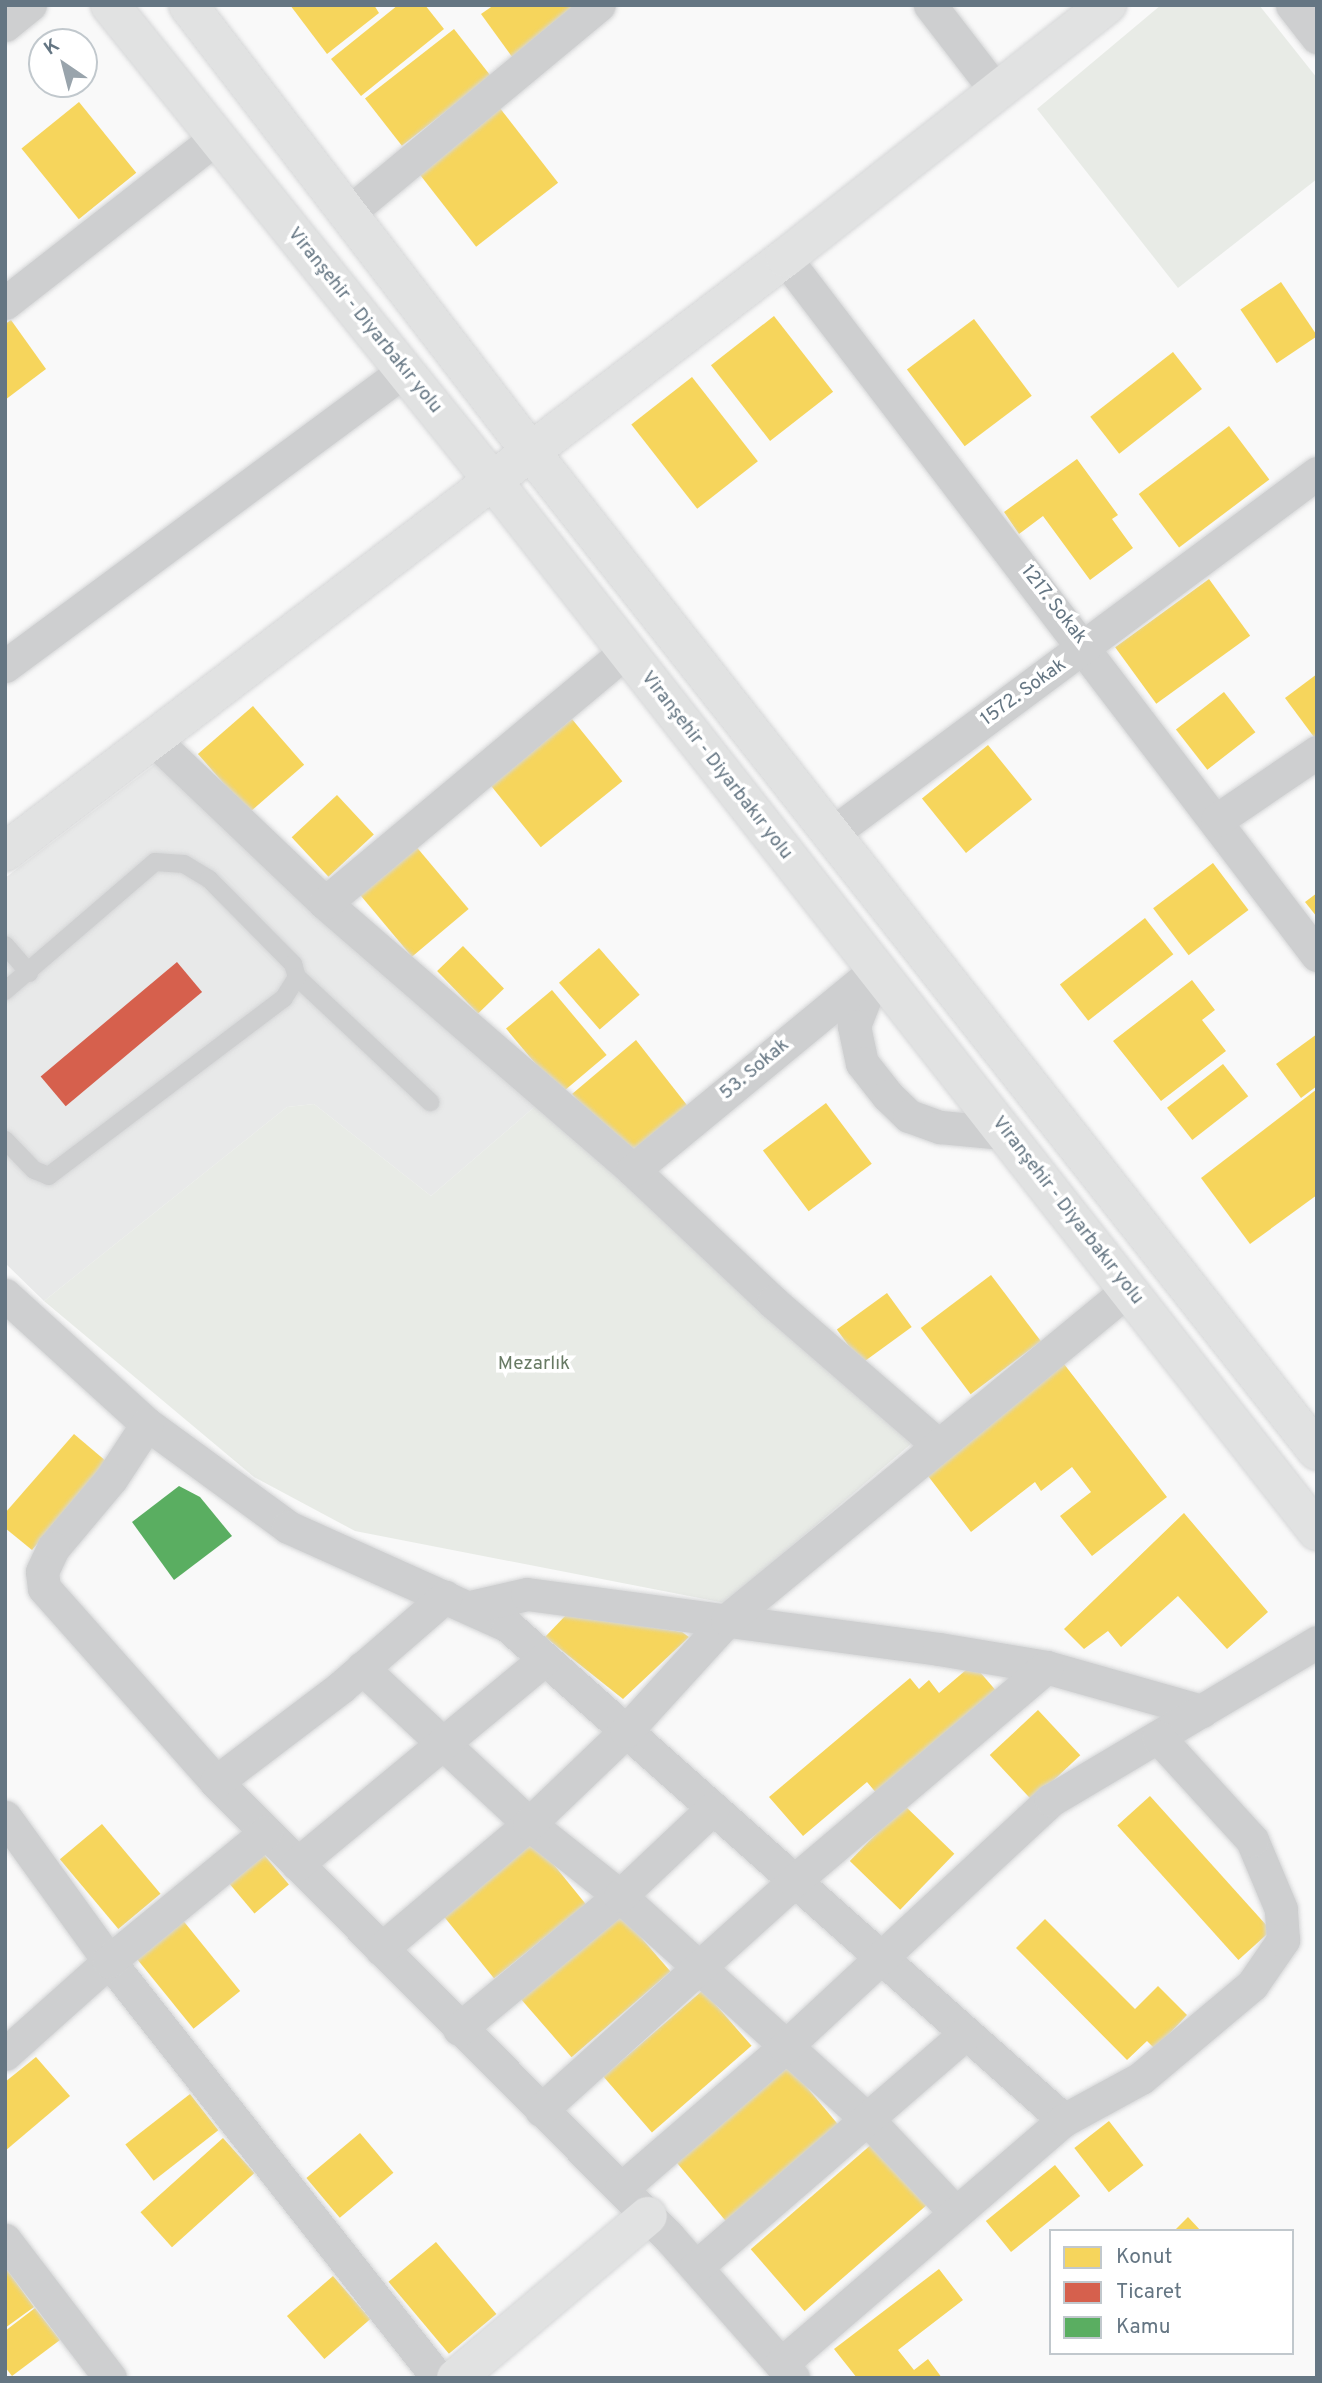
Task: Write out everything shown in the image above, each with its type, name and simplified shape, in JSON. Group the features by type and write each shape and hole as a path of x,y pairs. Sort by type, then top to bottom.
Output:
{"main road":[{"name":"Viranşehir - Diyarbakır yolu","path":"110,5 493,481 1317,1531"},
{"path":"188,5 531,452 830,835 1317,1451"},
{"path":"5,852 785,258 1107,5"},
{"path":"456,2378 648,2216"}],"street":[{"path":"5,25 30,5"},
{"path":"347,214 598,5"},
{"path":"930,5 996,92"},
{"path":"1292,5 1317,37"},
{"path":"5,303 216,138"},
{"name":"1217. Sokak","path":"785,258 1086,648 1317,955"},
{"path":"5,666 404,371"},
{"name":"1572. Sokak","path":"830,835 1086,648 1317,473"},
{"path":"325,903 626,651"},
{"path":"154,740 325,903 633,1170 773,1302 937,1444"},
{"path":"1217,820 1317,752"},
{"path":"876,970 854,1026 862,1063 888,1096 909,1116 940,1127 1004,1133"},
{"name":"53. Sokak","path":"633,1170 876,970"},
{"path":"381,1949 529,1824 626,1731 726,1620 1129,1289"},
{"path":"5,1295 147,1424 288,1527 508,1626 1064,2120"},
{"path":"147,1424 111,1479 53,1548 42,1572 44,1588 216,1782 648,2216 787,2371 954,2211 1064,2120 1141,2078 1252,1985 1283,1940 1281,1909 1252,1840 1158,1737"},
{"path":"216,1782 362,1668 458,1602 527,1594 1046,1667 1202,1711"},
{"path":"621,2189 785,2047 1051,1801 1317,1642"},
{"path":"297,1864 545,1659"},
{"path":"541,2110 794,1881 1046,1667"},
{"path":"362,1668 529,1824 620,1896 869,2122 954,2211"},
{"path":"459,2029 620,1896 713,1808"},
{"path":"5,1817 109,1961 438,2378"},
{"path":"5,2054 109,1961 266,1832"},
{"path":"696,2267 869,2122 966,2033"},
{"path":"5,2240 110,2378"}],"lane":[{"path":"5,991 155,862 171,861 209,879 293,964 297,977 430,1102"},
{"path":"5,945 29,973"},
{"path":"5,1140 34,1170 49,1176 284,998 297,977"}],"shaded area":[{"path":"158,762 539,1103 431,1196 314,1104 287,1107 44,1301 5,1263 5,878"}],"green space":[{"path":"1161,5 1259,5 1317,78 1317,179 1178,288 1037,109"},
{"name":"Mezarlık","path":"539,1103 912,1443 725,1603 355,1531 254,1477 44,1301 287,1107 314,1104 431,1196"}],"building: Konut":[{"path":"290,5 374,5 379,13 327,54"},
{"path":"398,5 425,5 444,29 361,96 331,59"},
{"path":"494,5 584,5 515,61 481,14"},
{"path":"454,29 491,76 402,146 365,99"},
{"path":"79,102 136,173 79,219 21,149"},
{"path":"499,107 558,183 476,247 417,171"},
{"path":"1281,282 1317,336 1277,363 1240,309"},
{"path":"774,316 833,392 770,441 711,365"},
{"path":"974,319 1032,396 965,446 907,370"},
{"path":"11,320 46,369 5,400 5,324"},
{"path":"1173,352 1202,389 1119,454 1090,417"},
{"path":"692,377 758,461 697,509 631,424"},
{"path":"1229,426 1269,480 1179,548 1139,494"},
{"path":"1077,459 1118,515 1112,519 1133,548 1090,580 1043,516 1019,534 1004,512"},
{"path":"1209,579 1250,636 1156,704 1115,647"},
{"path":"1317,674 1317,736 1314,737 1285,698"},
{"path":"1224,692 1255,732 1207,770 1176,730"},
{"path":"253,706 304,765 249,813 198,754"},
{"path":"572,719 622,781 541,847 490,785"},
{"path":"988,745 1032,799 966,853 922,798"},
{"path":"337,795 374,834 328,877 292,837"},
{"path":"414,844 469,909 412,957 357,892"},
{"path":"1213,863 1249,910 1189,955 1153,908"},
{"path":"1317,893 1317,917 1305,902"},
{"path":"1145,918 1173,954 1088,1021 1060,984"},
{"path":"463,946 504,988 478,1013 437,971"},
{"path":"599,948 640,995 600,1030 559,983"},
{"path":"1192,980 1215,1010 1202,1020 1226,1051 1161,1101 1113,1041"},
{"path":"552,990 607,1055 561,1094 506,1029"},
{"path":"1317,1034 1317,1086 1301,1098 1276,1064"},
{"path":"636,1040 690,1109 637,1150 625,1152 572,1094"},
{"path":"1223,1064 1248,1096 1192,1140 1167,1108"},
{"path":"1317,1089 1317,1195 1250,1244 1201,1178"},
{"path":"826,1103 872,1164 809,1211 763,1151"},
{"path":"991,1275 1041,1341 971,1394 921,1328"},
{"path":"887,1293 912,1327 862,1363 837,1329"},
{"path":"1064,1364 1167,1497 1092,1556 1060,1516 1091,1492 1072,1467 1041,1491 1035,1482 971,1532 925,1472"},
{"path":"74,1434 107,1462 32,1550 5,1528 5,1513"},
{"path":"1184,1513 1268,1612 1227,1649 1178,1596 1121,1647 1108,1631 1084,1649 1064,1629"},
{"path":"567,1614 682,1632 689,1637 623,1699 545,1637"},
{"path":"973,1664 998,1693 878,1795 867,1782 803,1836 769,1797 910,1678 919,1689 929,1680 939,1693"},
{"path":"1038,1710 1080,1755 1032,1800 990,1755"},
{"path":"1150,1796 1271,1931 1238,1960 1117,1825"},
{"path":"904,1805 954,1854 900,1910 850,1861"},
{"path":"102,1824 160,1894 118,1929 60,1859"},
{"path":"533,1839 586,1904 494,1979 441,1913"},
{"path":"260,1850 289,1884 254,1913 226,1879"},
{"path":"618,1911 670,1971 572,2057 519,1997"},
{"path":"181,1918 240,1991 194,2029 134,1956"},
{"path":"1045,1919 1135,2009 1158,1986 1187,2015 1155,2049 1147,2041 1127,2060 1016,1948"},
{"path":"703,1990 752,2046 652,2132 603,2077"},
{"path":"36,2057 70,2096 5,2151 5,2082"},
{"path":"789,2066 840,2127 726,2222 676,2161"},
{"path":"190,2094 218,2130 154,2181 125,2144"},
{"path":"1109,2121 1143,2165 1109,2192 1074,2148"},
{"path":"360,2133 393,2173 340,2218 306,2178"},
{"path":"223,2138 254,2173 172,2247 141,2212"},
{"path":"873,2143 927,2205 805,2311 751,2249"},
{"path":"1055,2165 1080,2196 1011,2252 986,2221"},
{"path":"1188,2217 1199,2229 1176,2229"},
{"path":"436,2242 496,2314 449,2354 389,2282"},
{"path":"5,2267 34,2307 5,2328"},
{"path":"939,2269 963,2300 898,2350 914,2370 928,2359 942,2378 857,2378 834,2349"},
{"path":"333,2276 370,2319 324,2359 287,2316"},
{"path":"35,2308 60,2340 12,2376 5,2367 5,2331"}],"building: Ticaret":[{"path":"177,962 202,992 66,1106 41,1076"}],"building: Kamu":[{"path":"179,1486 200,1497 232,1536 174,1580 132,1522"}]}
